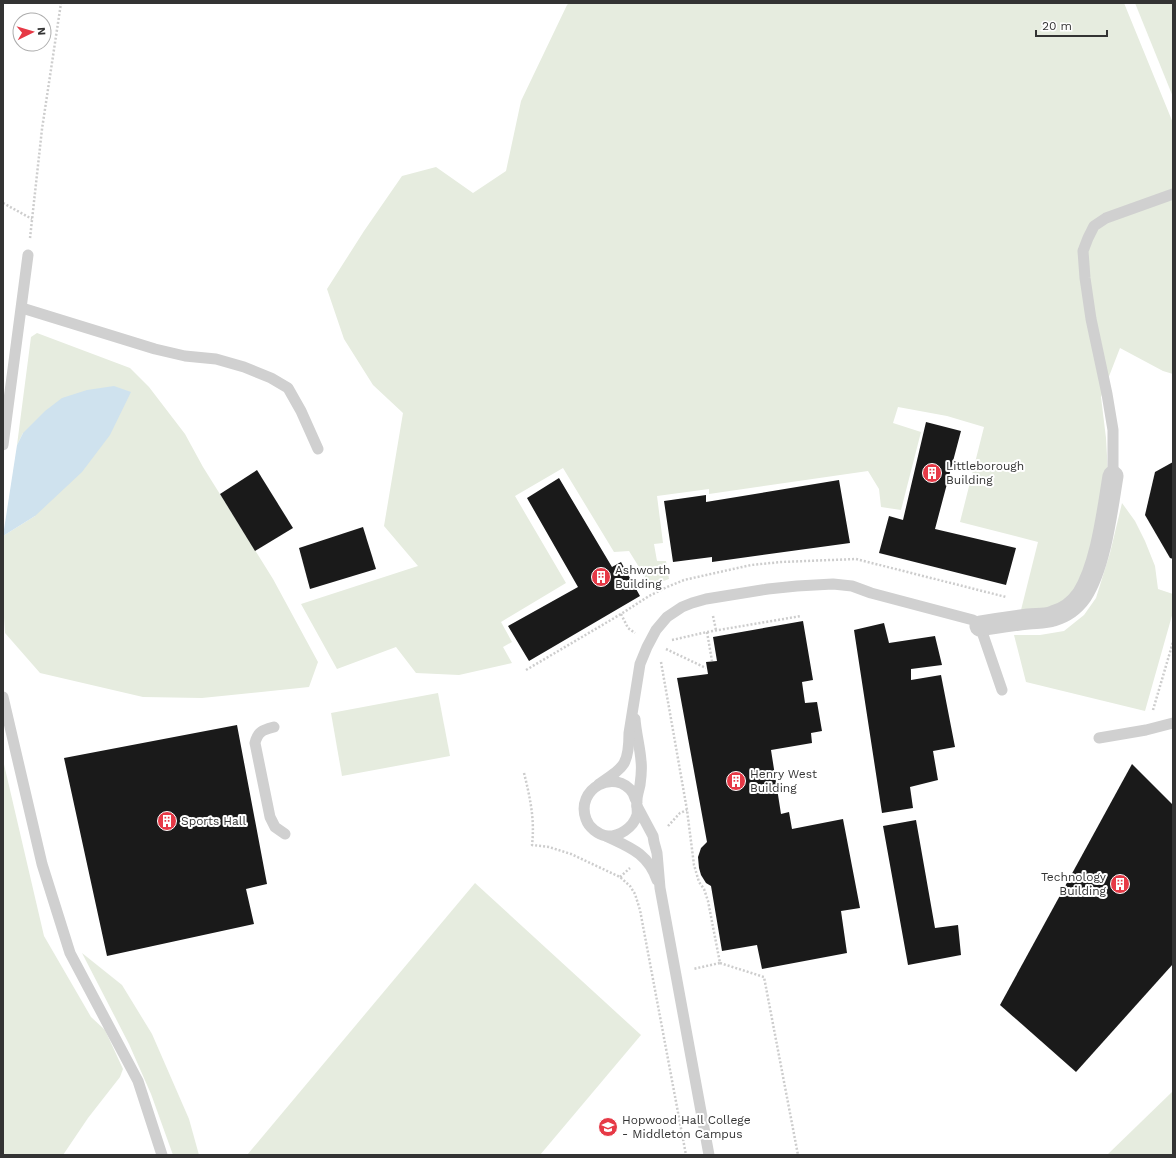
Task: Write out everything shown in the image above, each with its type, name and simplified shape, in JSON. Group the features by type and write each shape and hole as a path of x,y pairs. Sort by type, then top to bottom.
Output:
{"street":[{"path":"980,626 1000,622 1051,617 1062,613 1073,605 1082,594 1091,576 1100,548 1113,476"}],"lane":[{"path":"1113,476 1113,430 1091,319 1083,251 1094,226 1106,218 1173,194"},
{"path":"3,445 28,255"},
{"path":"22,308 155,349 185,356 216,359 244,367 271,378 288,388 301,411 318,449"},
{"path":"660,888 655,873 647,861 637,851 596,832 589,826 584,812 584,802 591,790 623,766 627,758 630,725 640,664 656,630 667,617 682,607 692,602 706,599 768,589 833,584 852,586 872,593 973,620 980,626 1002,690"},
{"path":"3,697 42,864 70,953 138,1081 162,1155"},
{"path":"606,836 615,836 626,831 637,816 641,762 636,731 634,704"},
{"path":"1099,738 1155,728 1173,723"},
{"path":"274,727 264,730 257,736 255,743 270,817 275,827 285,834"},
{"path":"599,784 616,782 626,786 633,793 653,836 657,853 660,888 709,1155"}],"path":[{"path":"28,255 42,129 61,3"},
{"path":"3,203 32,220"},
{"path":"526,670 621,614"},
{"path":"667,642 707,632 801,616"},
{"path":"707,632 712,661"},
{"path":"1155,728 1152,714 1173,642"},
{"path":"663,647 706,668"},
{"path":"660,659 687,810 694,865 699,882 704,889 708,901 720,963"},
{"path":"524,773 532,804 534,830 532,845 558,849 610,871 630,886 635,894 640,910 686,1155"},
{"path":"676,973 720,963 764,976 798,1155"}],"shaded area":[{"path":"569,3 1124,3 1173,123 1173,374 1163,371 1120,348 1101,397 1106,438 1108,474 1091,567 1066,603 1044,609 1021,610 1038,542 960,522 984,427 947,416 898,407 893,423 921,432 901,510 881,507 879,489 868,471 709,494 709,489 657,496 663,543 654,544 657,561 666,561 669,579 658,583 652,588 629,551 614,552 563,468 515,496 566,583 501,622 512,642 503,647 512,663 459,675 416,673 396,647 337,669 301,604 418,566 384,526 403,413 373,385 344,339 327,289 364,231 402,176 436,167 473,193 506,171 521,101"},
{"path":"1135,3 1173,3 1173,97"},
{"path":"37,333 130,368 149,387 185,434 203,467 273,579 318,662 309,687 202,698 143,697 40,673 5,633 3,602 3,536 35,516 23,433 17,445 31,337"},
{"path":"1122,503 1135,521 1145,541 1155,566 1158,589 1173,594 1173,612 1145,711 1026,682 1014,635 1040,635 1064,631 1084,615 1096,598 1110,553"},
{"path":"438,693 450,756 342,776 331,713"},
{"path":"3,760 44,936 91,1017 105,1030 123,1069 120,1077 88,1118 63,1155 3,1155"},
{"path":"475,883 641,1035 540,1155 247,1155"},
{"path":"82,953 122,985 152,1034 189,1119 199,1155 173,1155 151,1094 129,1044"},
{"path":"1173,1091 1173,1155 1107,1155"}],"water":[{"path":"114,386 131,392 110,435 82,472 35,516 3,536 17,445 23,433 45,411 62,398 87,390"}],"building":[{"name":"Littleborough Building","path":"926,422 961,431 935,529 1016,548 1006,585 879,553 889,516 903,520"},
{"path":"1173,462 1173,559 1170,558 1145,515 1155,472"},
{"path":"257,470 293,528 255,551 220,494"},
{"name":"Ashworth Building","path":"559,478 612,567 621,562 640,596 529,661 508,626 578,587 527,498"},
{"path":"839,480 850,543 712,562 712,557 673,562 664,501 706,495 706,502"},
{"path":"363,527 376,569 310,589 299,548"},
{"name":"Henry West Building","path":"803,621 813,680 802,682 805,703 817,702 822,731 811,733 812,743 771,750 781,814 789,812 792,829 843,819 860,908 841,911 847,953 762,969 757,945 722,951 711,886 706,883 699,868 698,857 701,848 707,842 677,678 708,674 706,662 717,661 713,637"},
{"path":"884,623 889,643 935,636 942,665 911,669 911,680 941,675 955,747 933,751 938,780 910,787 913,808 882,813 854,630"},
{"name":"Sports Hall","path":"237,725 267,884 246,889 254,924 107,956 64,758"},
{"name":"Technology Building","path":"1132,764 1173,805 1173,964 1076,1072 1000,1005"},
{"path":"916,820 935,928 958,925 961,955 908,965 883,826"}],"place":[{"name":"Littleborough Building","path":"932,473"},
{"name":"Ashworth Building","path":"601,577"},
{"name":"Henry West Building","path":"736,781"},
{"name":"Sports Hall","path":"167,821"},
{"name":"Technology Building","path":"1120,884"},
{"name":"Hopwood Hall College - Middleton Campus","path":"608,1127"}]}
